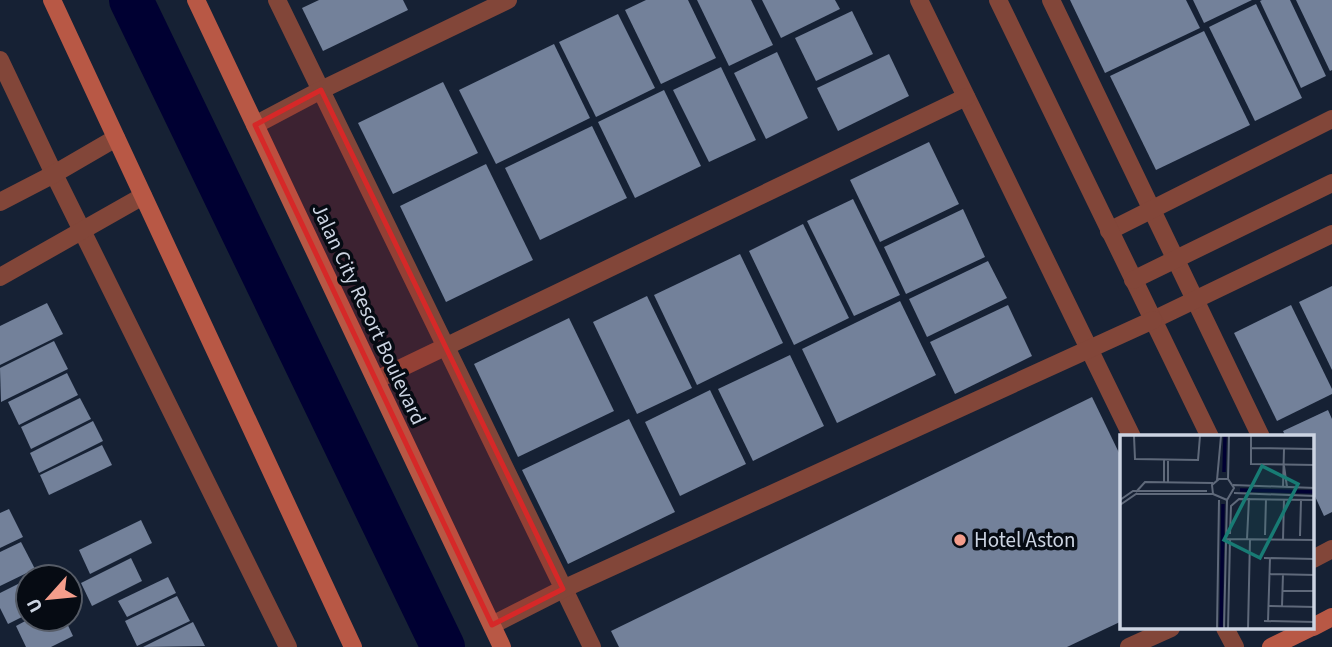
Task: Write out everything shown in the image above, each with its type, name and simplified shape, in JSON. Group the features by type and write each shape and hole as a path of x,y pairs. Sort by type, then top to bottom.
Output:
{"street":[{"path":"52,0 353,647"},
{"name":"Jalan City Resort Boulevard","path":"196,0 502,647"},
{"path":"277,0 592,647"},
{"path":"255,125 321,90 508,0"},
{"path":"919,0 1131,435"},
{"path":"998,0 1209,435"},
{"path":"1051,0 1260,435"},
{"path":"0,60 288,647"},
{"path":"376,380 966,97"},
{"path":"1110,231 1332,119"},
{"path":"0,202 116,138"},
{"path":"1133,281 1332,183"},
{"path":"0,277 143,196"},
{"path":"492,625 564,589 1153,320 1332,234"},
{"path":"1314,625 1332,617"},
{"path":"1129,647 1167,630"},
{"path":"1226,630 1235,647"},
{"path":"1271,647 1304,630"}],"highlighted area":[{"path":"321,90 563,589 492,625 255,125"}],"building":[{"path":"319,0 403,0 408,10 323,51 302,8"},
{"path":"646,0 688,0 716,58 661,84 625,10"},
{"path":"697,0 751,0 773,45 729,66"},
{"path":"762,0 835,0 840,9 781,38"},
{"path":"1070,0 1186,0 1200,28 1105,73"},
{"path":"1193,0 1252,0 1204,23"},
{"path":"1290,0 1326,76 1301,88 1260,1"},
{"path":"1296,0 1332,0 1330,71"},
{"path":"1256,4 1302,98 1255,121 1209,27"},
{"path":"852,11 873,54 816,81 795,38"},
{"path":"618,14 655,88 596,117 559,42"},
{"path":"1204,31 1250,125 1156,170 1110,76"},
{"path":"554,44 590,118 496,164 459,90"},
{"path":"777,52 808,118 766,139 734,73"},
{"path":"889,54 909,96 838,131 817,88"},
{"path":"721,67 756,140 709,162 673,90"},
{"path":"443,82 478,153 393,194 358,123"},
{"path":"664,90 701,166 635,198 598,122"},
{"path":"592,126 627,198 540,240 505,168"},
{"path":"929,142 959,204 880,242 850,180"},
{"path":"486,164 533,260 446,302 400,206"},
{"path":"853,199 900,295 854,316 807,221"},
{"path":"963,209 985,257 906,294 884,247"},
{"path":"803,224 849,318 794,345 749,251"},
{"path":"740,254 783,343 697,385 654,295"},
{"path":"988,261 1007,298 927,337 909,299"},
{"path":"1332,286 1332,370 1299,302"},
{"path":"647,296 692,388 637,414 593,322"},
{"path":"900,301 936,375 837,423 802,349"},
{"path":"47,303 63,334 0,365 0,326"},
{"path":"1008,305 1032,356 955,394 930,342"},
{"path":"1291,305 1332,394 1277,421 1234,333"},
{"path":"569,318 614,411 518,457 474,364"},
{"path":"54,341 68,369 1,402 0,368"},
{"path":"790,355 824,426 753,461 718,389"},
{"path":"67,373 78,395 19,425 8,402"},
{"path":"710,390 746,464 680,496 645,422"},
{"name":"Hotel Aston","path":"1092,397 1120,455 1120,622 1067,647 619,647 611,631"},
{"path":"80,398 91,419 31,449 21,427"},
{"path":"1328,410 1332,419 1332,512 1324,516 1314,494 1314,435 1285,435 1283,431"},
{"path":"629,419 675,512 568,564 522,470"},
{"path":"93,421 103,441 39,473 30,453"},
{"path":"102,445 112,465 49,495 40,475"},
{"path":"9,509 23,537 0,548 0,513"},
{"path":"141,520 152,543 90,574 79,550"},
{"path":"21,542 32,563 14,563 14,579 0,586 0,552"},
{"path":"131,558 142,581 92,606 84,589 84,582"},
{"path":"168,577 176,593 127,617 118,601"},
{"path":"14,586 14,621 8,624 0,608 0,593"},
{"path":"177,596 190,621 137,646 125,621"},
{"path":"193,622 205,646 143,647"},
{"path":"19,633 72,633 73,636 51,647 26,647"}],"waterway":[{"path":"131,0 443,647"}],"place":[{"name":"Hotel Aston","path":"960,540"}]}
